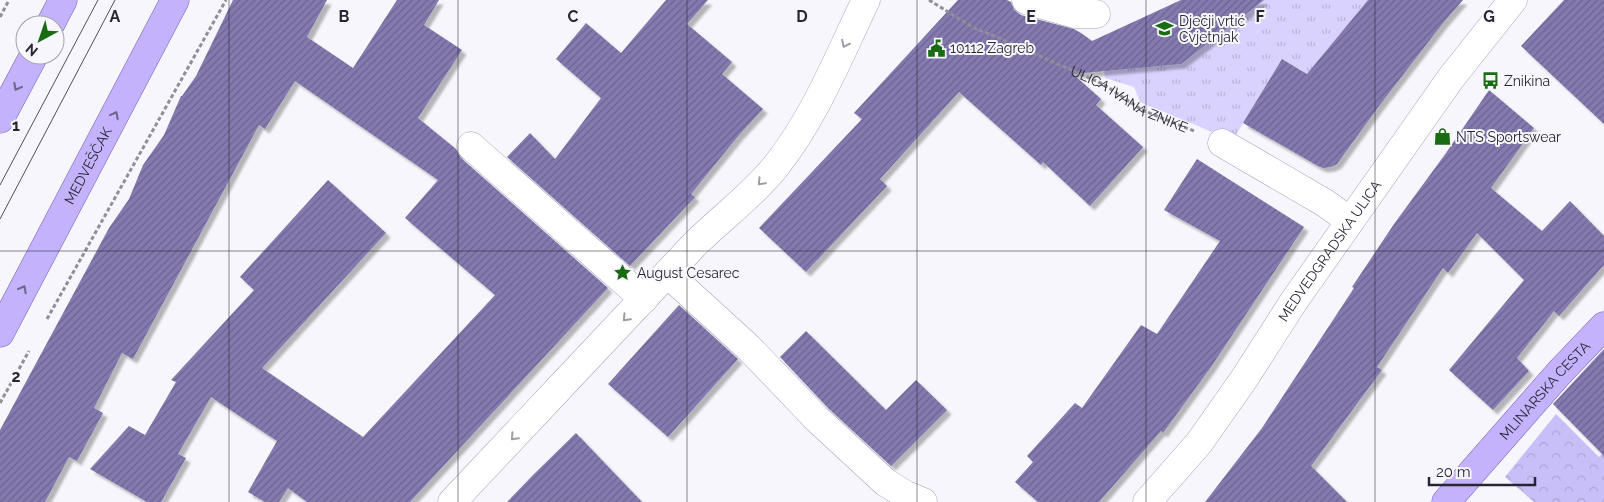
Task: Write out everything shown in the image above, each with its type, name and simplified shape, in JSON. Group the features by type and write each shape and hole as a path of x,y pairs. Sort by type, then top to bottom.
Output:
{"main road":[{"path":"55,15 63,0"},
{"name":"MEDVEŠČAK","path":"0,333 175,0"},
{"path":"0,119 29,65"},
{"name":"MLINARSKA CESTA","path":"1446,502 1560,372 1604,326"}],"street":[{"path":"452,502 721,219 751,194 776,167 793,143 819,98 866,0"},
{"path":"1026,0 1075,14 1096,14"},
{"name":"MEDVEDGRADSKA ULICA","path":"1147,502 1199,443 1244,379 1294,301 1451,78 1513,0"},
{"path":"1222,143 1325,204 1350,221"},
{"path":"470,146 644,299"},
{"path":"668,274 748,347 817,420 885,482 906,495 923,502"}],"path":[{"path":"0,17 9,0"},
{"path":"44,324 226,0"},
{"name":"ULICA IVANA ZNIKE","path":"928,0 974,28 1103,84 1142,110 1222,143"},
{"path":"0,403 29,351"}],"green space":[{"path":"1259,0 1368,0 1322,56 1336,73 1299,79 1303,71 1282,59 1234,141 1140,102 1134,87 1105,78 1103,64"},
{"path":"1556,414 1599,457 1604,452 1604,502 1534,502 1505,477"}],"building":[{"path":"233,0 327,0 307,37 353,68 397,0 439,0 424,25 462,50 418,118 456,149 461,158 608,288 410,502 307,502 288,488 279,502 265,502 248,492 277,441 211,397 178,454 186,458 161,502 147,502 90,469 129,426 145,435 176,382 171,380 254,290 240,277 328,180 386,233 262,368 363,437 495,295 405,218 438,180 295,81 265,129 259,125 133,359 122,353 94,408 103,413 77,461 69,457 45,502 0,502 0,430 109,228 129,199 143,165 164,135 181,96 196,76"},
{"path":"666,0 708,0 687,24 732,62 722,74 763,109 739,135 691,194 695,197 630,266 507,157 530,133 555,159 601,98 556,59 586,23 621,53"},
{"path":"958,0 1007,0 1011,2 1014,10 1021,15 1074,29 1092,41 1181,0 1264,0 1181,64 1073,74 1101,99 1096,105 1143,147 1090,206 1043,162 1041,165 959,92 880,179 887,186 806,272 759,228 862,119 854,113"},
{"path":"1368,0 1463,0 1379,106 1337,164 1323,168 1318,166 1243,123 1282,59 1307,74"},
{"path":"1564,0 1604,0 1604,124 1521,46"},
{"path":"1489,90 1534,128 1491,188 1542,231 1570,201 1604,236 1604,265 1559,316 1554,311 1517,358 1529,371 1493,410 1449,370 1524,280 1477,233 1448,273 1443,268 1377,367 1382,370 1311,466 1347,502 1205,502 1262,428 1394,224"},
{"path":"1197,159 1304,227 1211,367 1163,433 1161,431 1099,502 1038,502 1015,482 1033,462 1027,456 1075,403 1082,408 1141,325 1157,334 1220,241 1164,210"},
{"path":"679,305 738,359 668,437 608,384"},
{"path":"806,331 886,410 916,380 947,410 891,466 828,408 780,357"},
{"path":"1604,349 1604,456 1553,404"},
{"path":"576,433 642,502 507,502 533,475"}],"tram line":[{"path":"0,185 98,0"},
{"path":"0,219 115,0"}],"place":[{"name":"Dječji vrtić Cvjetnjak","path":"1165,29"},
{"name":"10112 Zagreb","path":"936,48"},
{"name":"Znikina","path":"1490,81"},
{"name":"NTS Sportswear","path":"1442,137"},
{"name":"August Cesarec","path":"623,273"}]}
